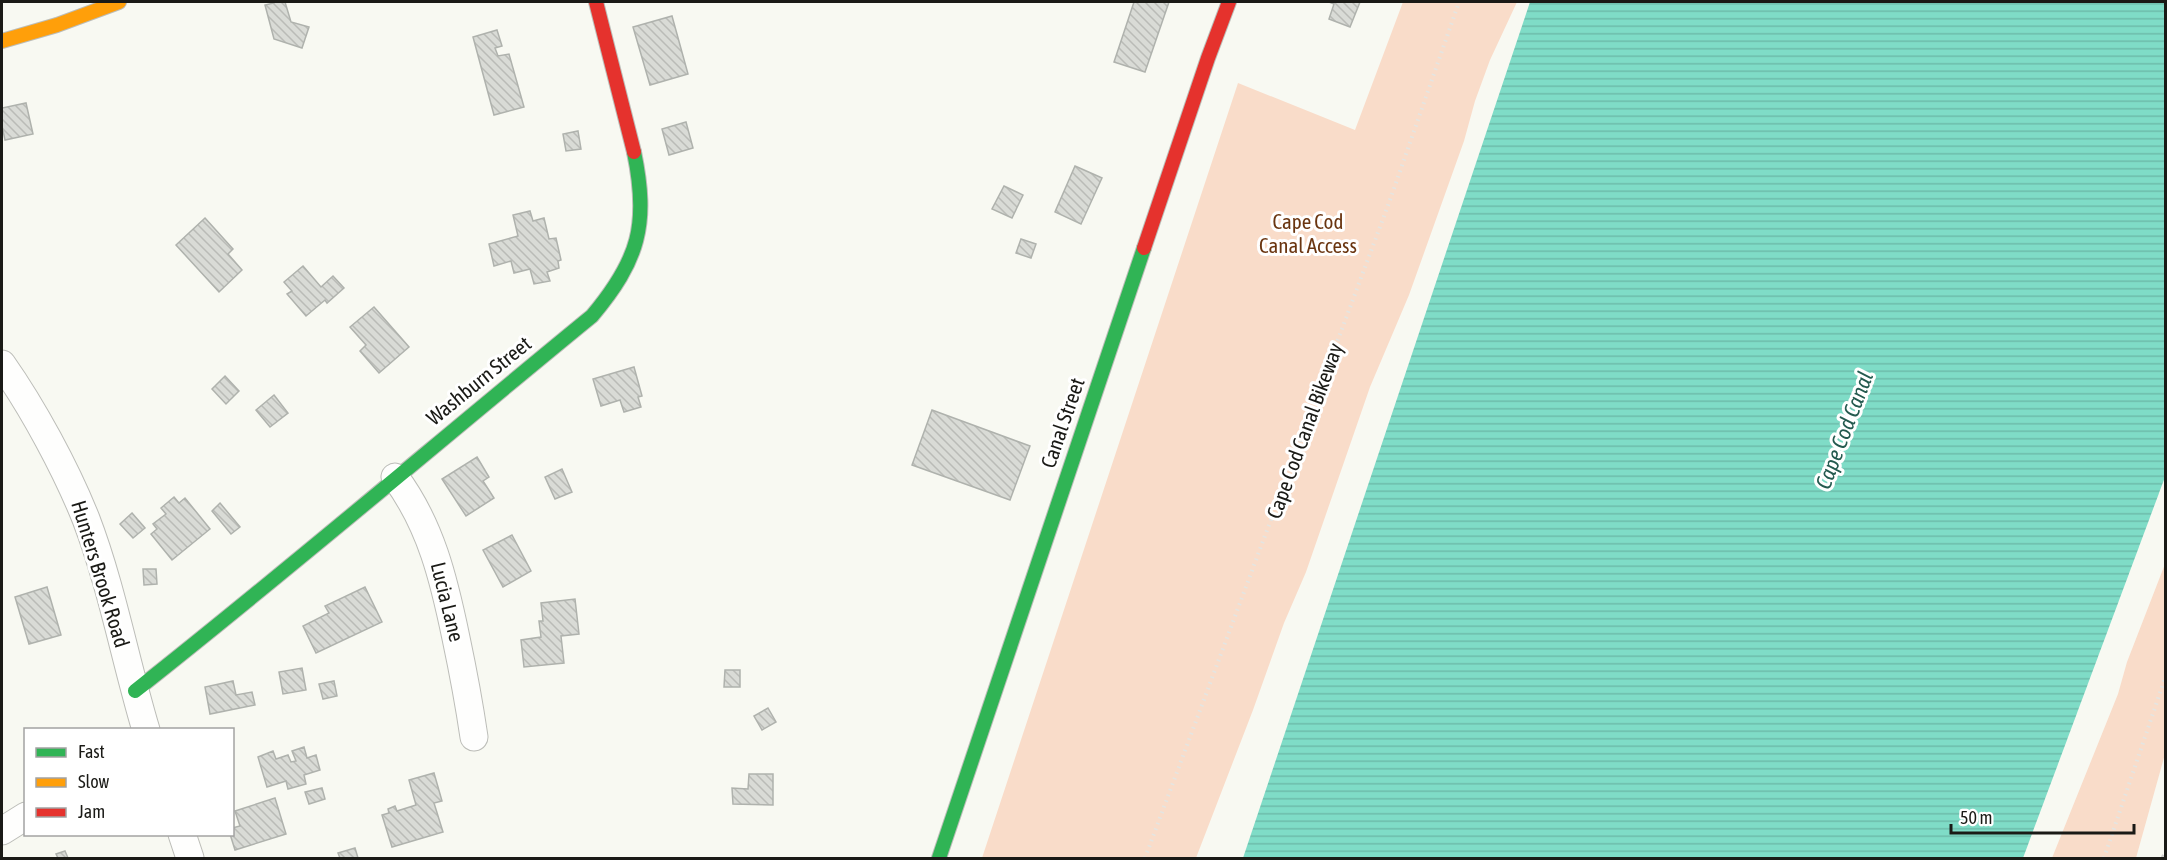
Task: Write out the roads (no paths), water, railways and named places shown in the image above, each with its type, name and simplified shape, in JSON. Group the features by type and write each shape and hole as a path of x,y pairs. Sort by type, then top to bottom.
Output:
{"street":[{"path":"2,40 57,25 119,2"},
{"name":"Washburn Street","path":"135,690 249,601 395,477 592,316 610,298 622,280 638,240 642,219 642,200 639,173 596,2"},
{"name":"Canal Street","path":"939,858 1197,89 1229,2"},
{"name":"Hunters Brook Road","path":"2,364 18,387 70,482 86,520 102,566 146,728"},
{"name":"Lucia Lane","path":"395,477 417,510 440,567 466,682 474,737"},
{"path":"2,831 24,817"},
{"path":"183,836 190,858"}],"water":[{"name":"Cape Cod Canal","path":"1530,2 2165,2 2165,477 2023,858 1243,858"}],"railway":[{"path":"2163,858 2166,851"}],"park label":[{"name":"Cape Cod Canal Access","path":"1308,234"}]}
